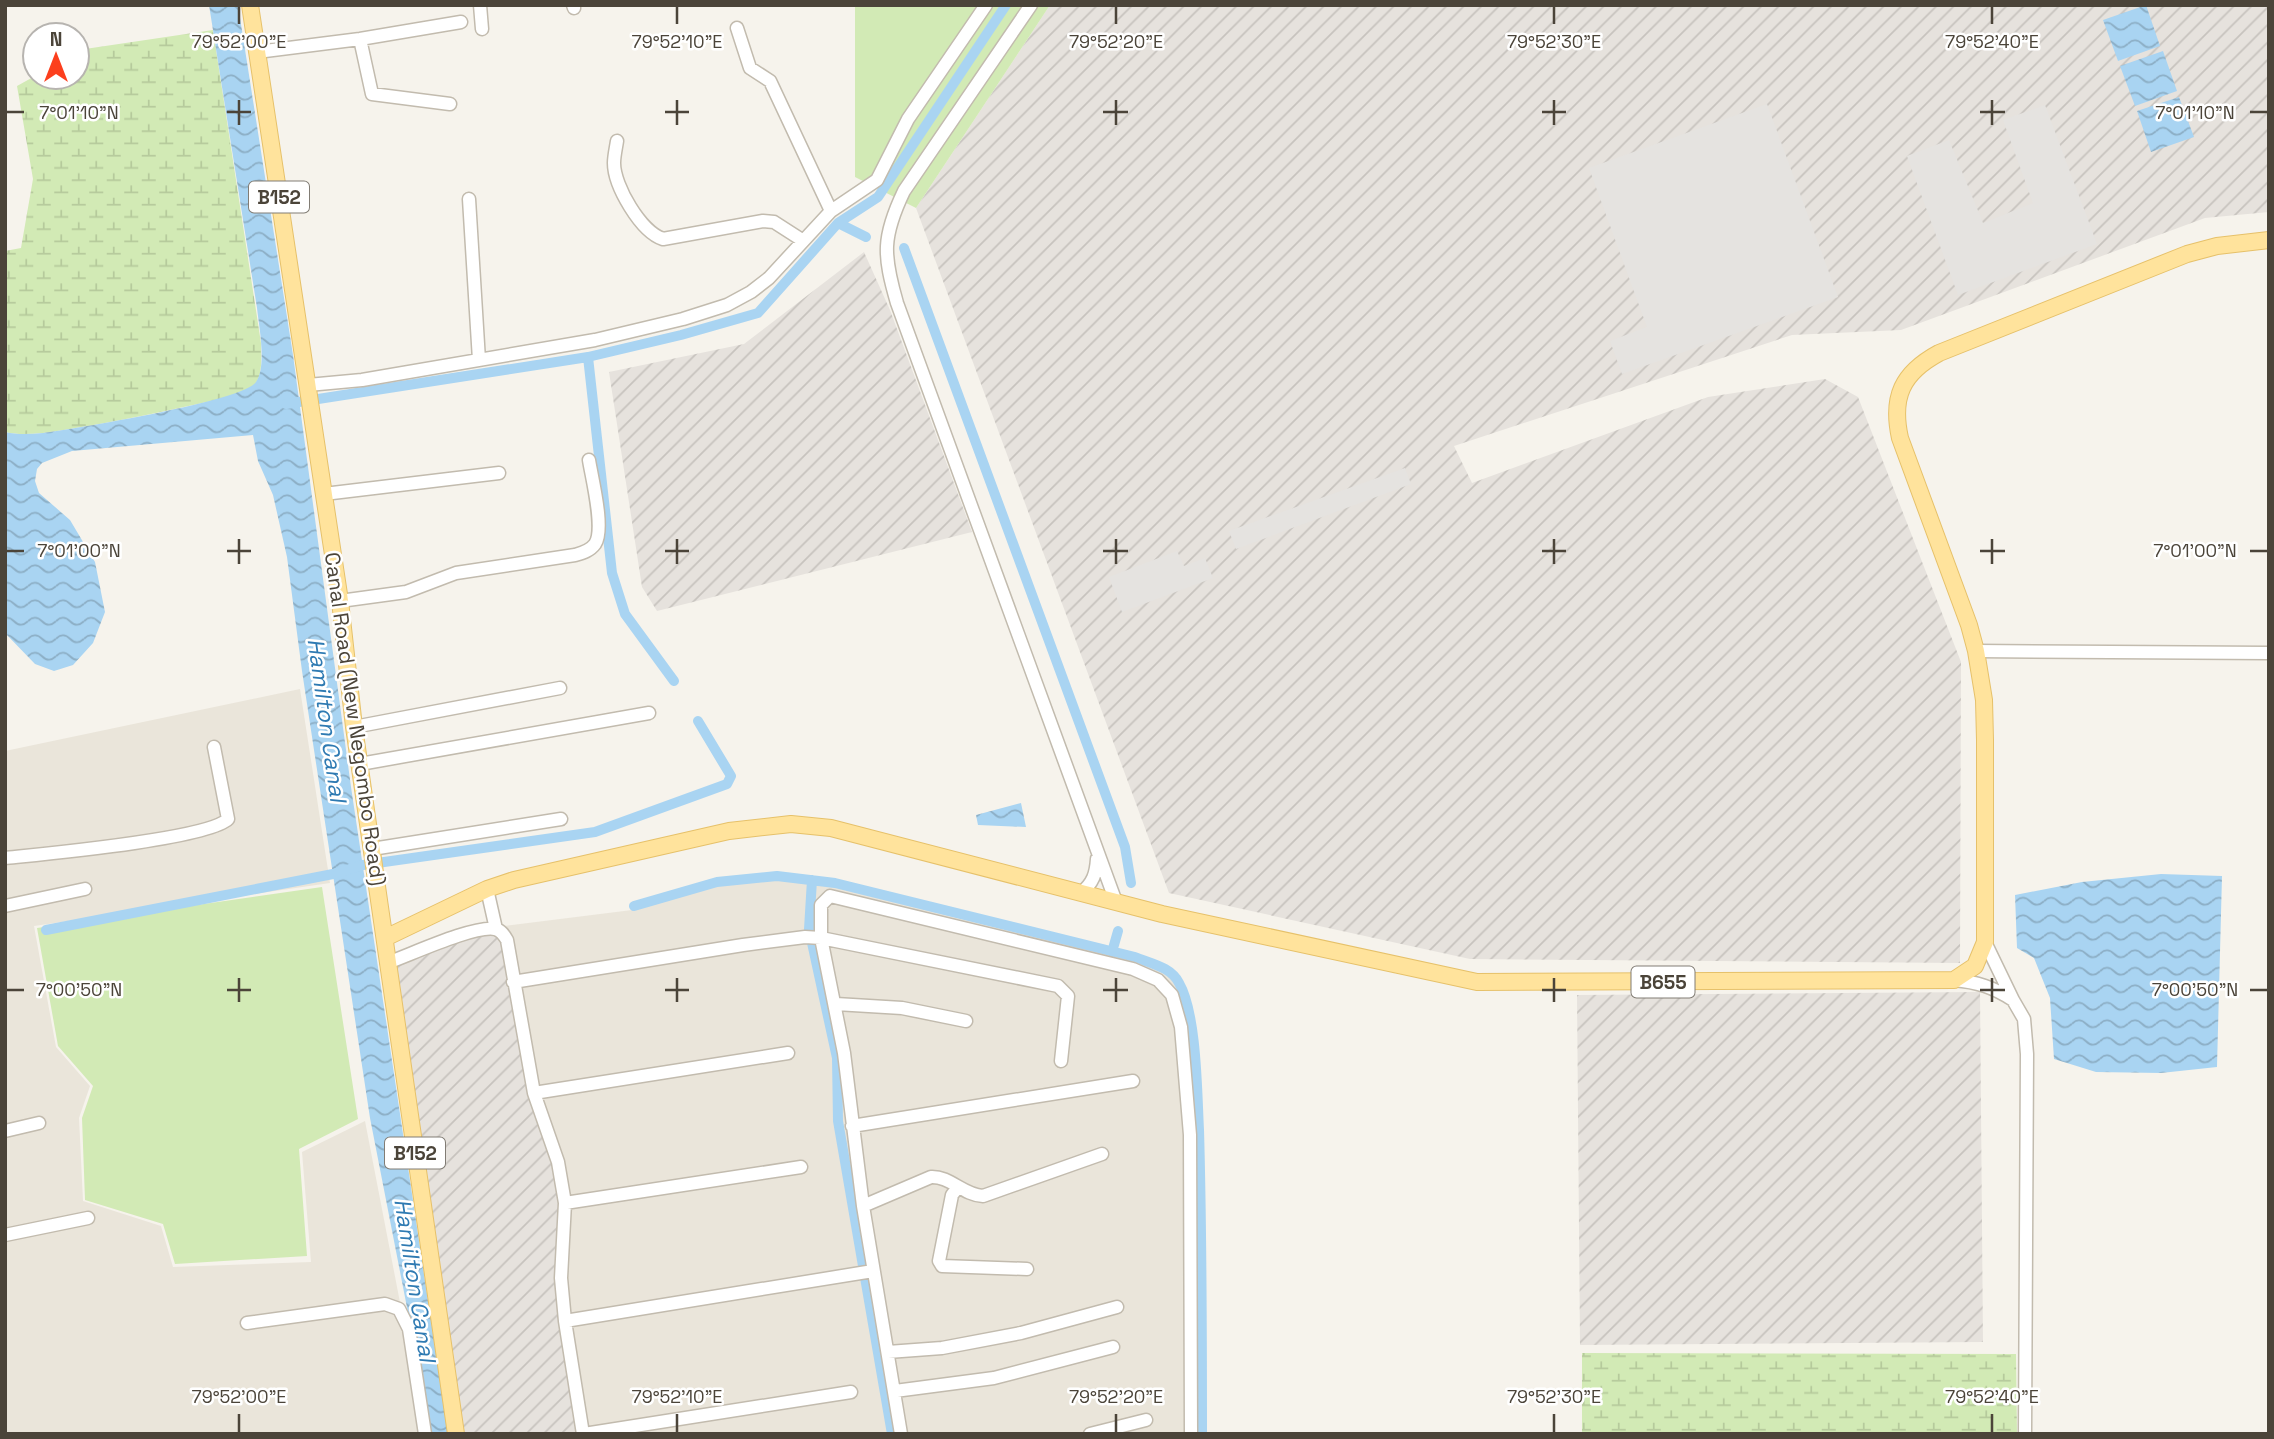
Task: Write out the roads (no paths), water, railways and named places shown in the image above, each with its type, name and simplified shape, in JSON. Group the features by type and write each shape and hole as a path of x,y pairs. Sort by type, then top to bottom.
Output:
{"main road":[{"name":"Canal Road (New Negombo Road)","path":"250,5 340,601 354,727 456,1434"},
{"path":"1954,980 1975,966 1985,942 1984,699 1969,625 1900,438 1895,418 1900,388 1920,363 1951,348 2187,254 2217,246 2269,240"},
{"name":"B655","path":"385,938 487,889 513,880 729,831 791,824 831,828 1116,902 1477,982 1954,980"}],"street":[{"path":"481,5 482,29"},
{"path":"308,387 595,340 683,319 727,305 751,292 769,278 831,211 877,180 908,119 986,5"},
{"path":"1031,5 904,191 891,219 885,245 888,274 897,303 1116,902"},
{"path":"257,52 360,39 461,22"},
{"path":"737,28 750,68 769,81 831,211"},
{"path":"360,39 372,94 450,104"},
{"path":"617,141 614,165 627,202 645,229 654,236 663,239 763,221 774,222 802,240"},
{"path":"469,199 479,360"},
{"path":"340,601 406,592 456,573 575,555 589,550 597,542 598,524 589,460"},
{"path":"324,494 499,473"},
{"path":"1976,651 2269,653"},
{"path":"354,727 560,688"},
{"path":"360,764 649,712"},
{"path":"5,858 117,845 186,834 222,825 228,819 214,747"},
{"path":"373,851 561,819"},
{"path":"1081,893 1096,874 1097,851"},
{"path":"5,906 85,889"},
{"path":"487,889 496,929"},
{"path":"901,1434 888,1352 866,1272 863,1206 836,1004 814,937 821,905 830,896 1133,969 1158,980 1172,995 1181,1027 1190,1135 1191,1434"},
{"path":"387,963 472,932 496,929 503,933 507,940 534,1093 558,1162 565,1203 561,1278 565,1321 584,1434 851,1392"},
{"path":"513,982 743,944 814,937 1058,986 1068,996 1061,1061"},
{"path":"1985,942 2024,1019 2027,1054 2025,1434"},
{"path":"1954,980 1978,982 1995,988 2013,1000"},
{"path":"836,1004 902,1008 966,1021"},
{"path":"534,1093 788,1053"},
{"path":"852,1126 1133,1081"},
{"path":"5,1131 39,1123"},
{"path":"863,1206 931,1177 940,1177 973,1195 983,1196 1102,1154"},
{"path":"565,1203 801,1167"},
{"path":"958,1187 952,1195 939,1261 942,1266 1027,1269"},
{"path":"5,1235 88,1219"},
{"path":"565,1321 866,1272"},
{"path":"247,1323 385,1304 399,1309 409,1329 425,1434"},
{"path":"888,1352 942,1348 1021,1333 1117,1307"},
{"path":"895,1391 994,1378 1113,1347"},
{"path":"1090,1434 1146,1420"}],"water":[{"name":"Hamilton Canal","path":"209,5 238,5 293,355 351,787 448,1434 429,1434 420,1374 370,1118 287,557 273,495 258,461 253,435 72,451 42,463 37,469 35,481 39,493 70,520 95,562 105,612 93,643 73,665 54,671 35,664 5,633 5,432 43,433 191,405 245,389 256,382 259,375 261,346 257,308"},
{"path":"2146,5 2160,46 2118,61 2103,20"},
{"path":"2163,51 2177,91 2135,106 2120,66"},
{"path":"2179,97 2194,137 2151,152 2137,111"},
{"path":"1021,803 1026,827 978,825 976,815"},
{"path":"2161,874 2222,876 2217,1067 2161,1073 2096,1072 2054,1059 2050,998 2034,958 2017,948 2015,895 2082,882"}],"waterway":[{"path":"286,404 588,357 758,313 838,223 878,197 1006,5"},
{"path":"838,223 866,237"},
{"path":"904,248 1125,847 1131,883"},
{"path":"588,357 612,573 625,614 674,681"},
{"path":"46,930 333,874 363,865 595,832 727,784 731,776 698,721"},
{"path":"634,906 717,882 777,876 835,883 1135,957 1171,973 1185,997 1193,1034 1197,1076 1201,1206 1202,1434"},
{"path":"812,880 809,929 837,1058 838,1121 892,1434"},
{"path":"1112,952 1118,931"}]}
